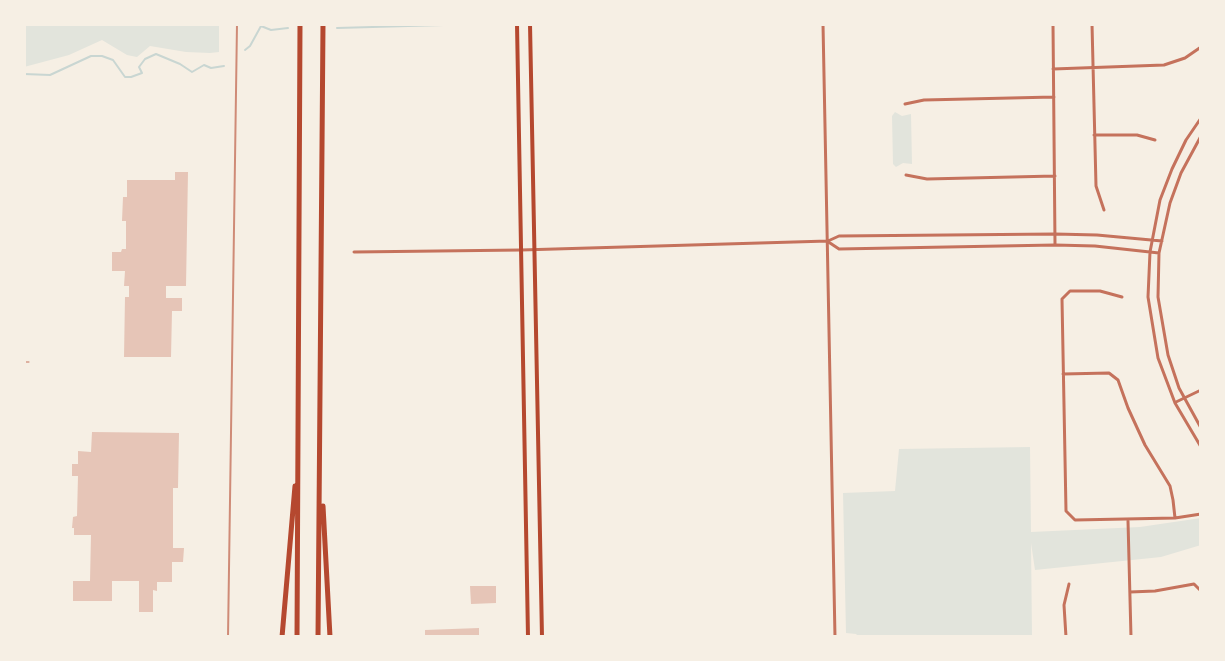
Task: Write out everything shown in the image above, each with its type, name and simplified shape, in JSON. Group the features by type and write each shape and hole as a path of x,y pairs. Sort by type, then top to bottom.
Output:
{"highway":[{"path":"297,637 300,24"},
{"path":"318,637 323,24"},
{"path":"321,453 330,637"},
{"path":"282,637 299,457"}],"main road":[{"path":"517,24 528,637"},
{"path":"530,24 542,637"}],"street":[{"path":"823,24 835,637"},
{"path":"1053,24 1055,245"},
{"path":"1092,24 1096,186 1104,210"},
{"path":"1053,69 1164,65 1185,58 1201,47"},
{"path":"905,104 924,100 1054,97"},
{"path":"1201,118 1186,140 1160,200 1151,241 1148,297 1158,358 1175,403 1201,447"},
{"path":"1094,135 1137,135 1155,140"},
{"path":"1201,136 1181,173 1170,203 1159,253 1158,297 1168,355 1184,398 1201,428"},
{"path":"906,175 927,179 1055,176"},
{"path":"354,252 828,241 839,236 1055,234 1162,241"},
{"path":"828,241 839,249 1055,245 1159,253"},
{"path":"1122,297 1100,291 1070,291 1062,299 1066,511 1075,520 1175,518 1201,514"},
{"path":"1063,374 1109,373 1118,380 1145,445 1170,486 1175,518"},
{"path":"1175,403 1201,390"},
{"path":"1128,520 1131,637"},
{"path":"1066,637 1064,605 1069,584"},
{"path":"1130,592 1194,584 1201,591"}],"lane":[{"path":"24,362 29,362"}],"shaded area":[{"path":"24,24 219,24 219,52 186,52 150,46 137,57 127,55 102,40 69,55 24,67"},
{"path":"895,112 902,116 911,114 912,164 903,163 896,167 893,164 892,116"},
{"path":"1030,447 1031,532 1140,527 1201,518 1201,545 1161,557 1035,570 1031,543 1032,637 859,637 846,633 843,493 895,491 899,449"}],"building":[{"path":"175,172 188,172 186,286 166,286 166,298 182,298 182,311 172,311 171,357 124,357 125,297 129,297 129,286 124,286 125,271 112,271 112,252 126,249 126,221 122,221 127,180 175,180"},
{"path":"92,432 179,433 178,488 173,488 173,548 184,548 183,562 172,562 172,582 157,582 157,591 153,590 153,612 139,612 139,581 112,581 112,601 73,601 73,581 90,581 91,535 74,535 72,528 73,517 77,516 78,476 72,476 72,464 78,464 78,451 91,452"},
{"path":"470,586 496,586 496,603 471,604"},
{"path":"479,628 479,637 425,637 425,630"}],"waterway":[{"path":"337,28 479,24"},
{"path":"245,50 261,26 271,30 288,28"},
{"path":"24,74 50,75 91,56 113,60 125,77 142,73 139,67 145,59 156,54 192,72 204,65 211,68 224,66"}],"railway":[{"path":"228,637 237,24"}]}
